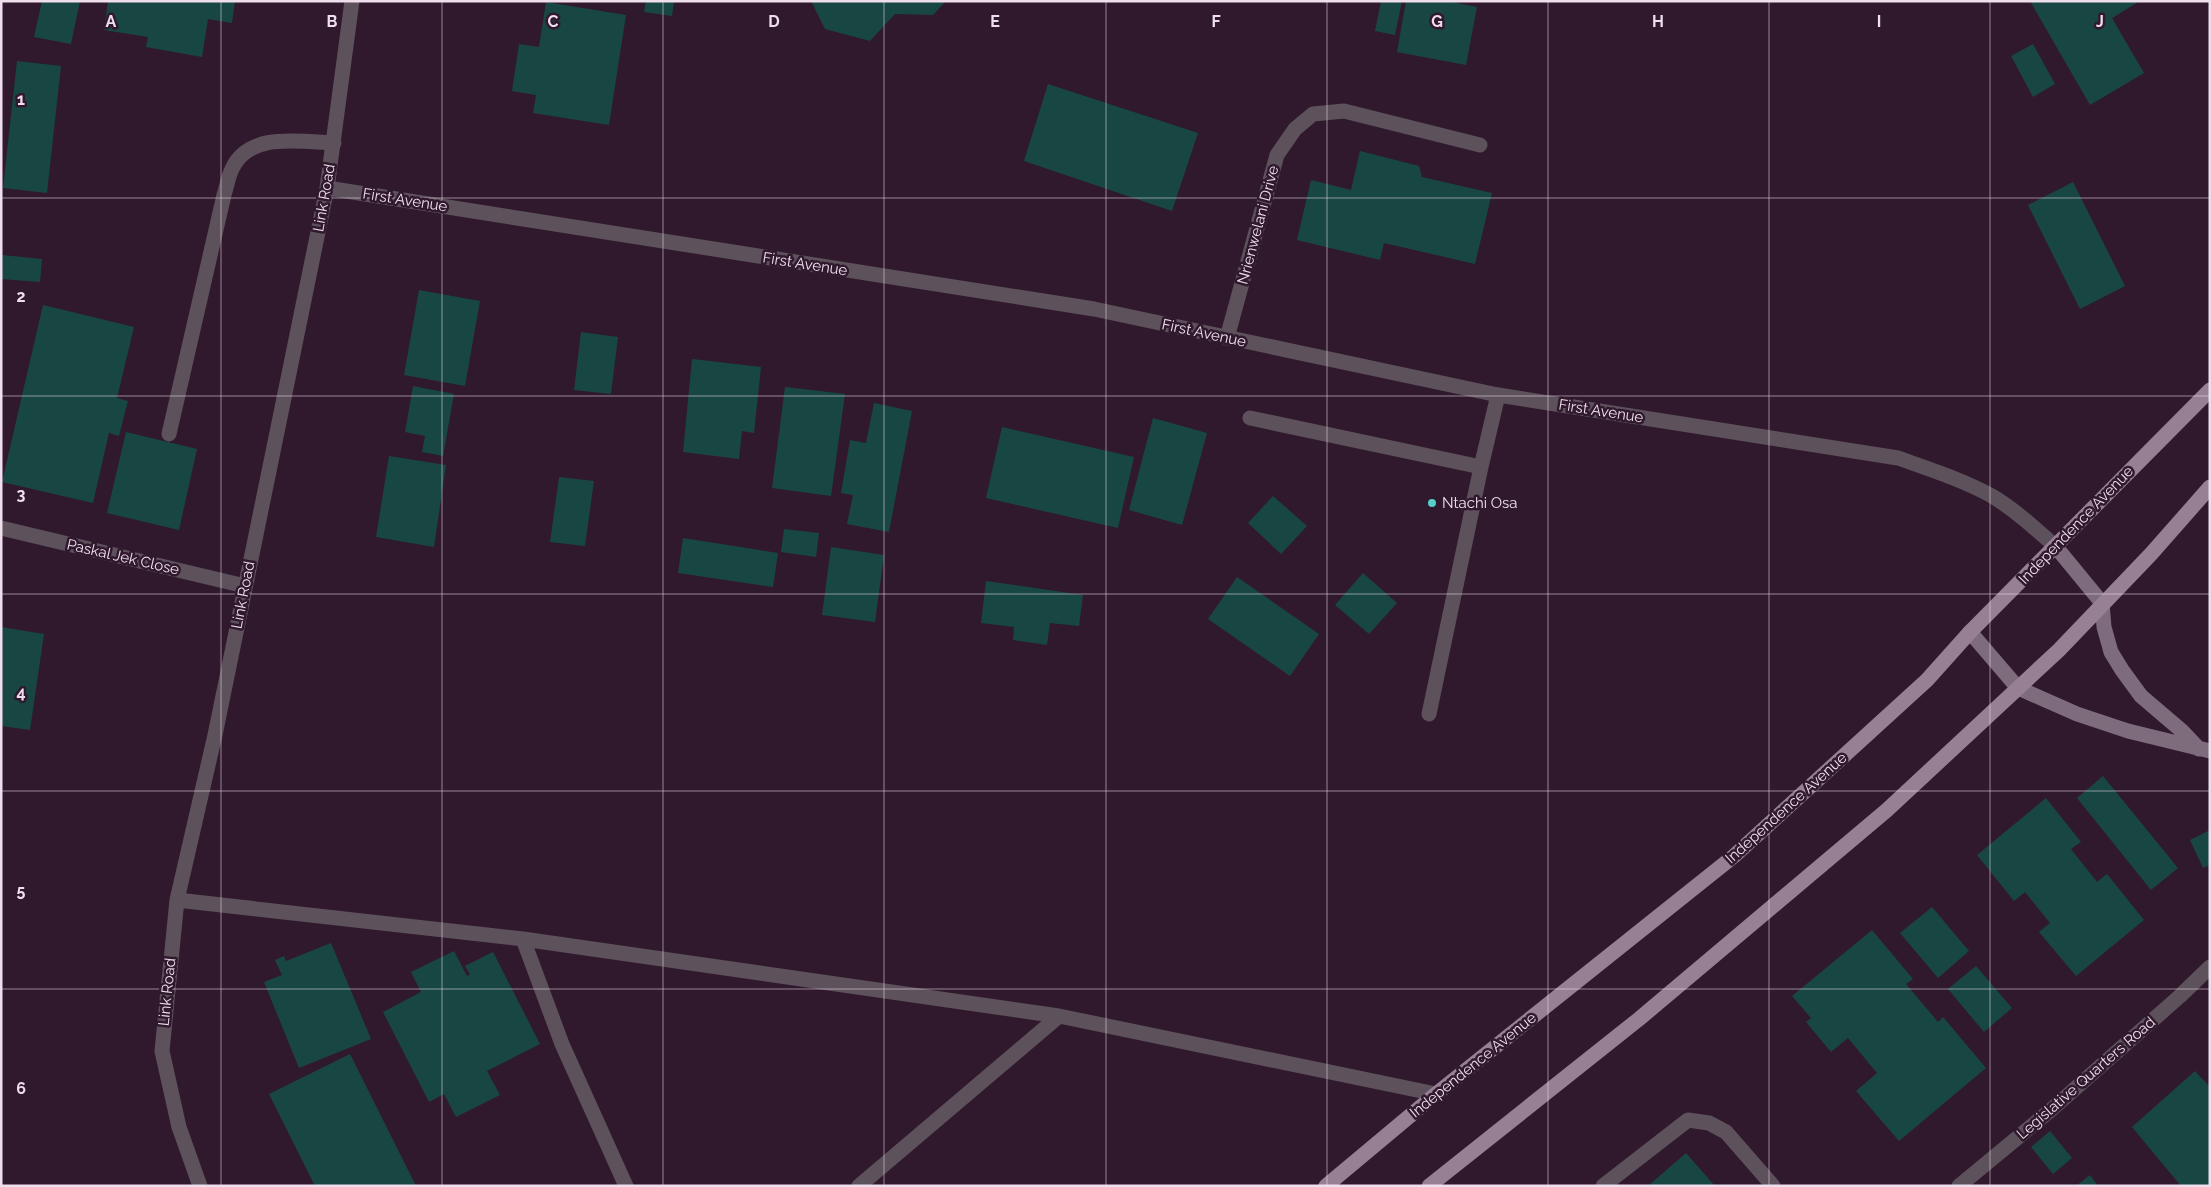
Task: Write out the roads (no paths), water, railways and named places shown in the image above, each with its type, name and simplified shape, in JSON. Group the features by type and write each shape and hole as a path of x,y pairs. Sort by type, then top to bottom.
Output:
{"main road":[{"name":"Independence Avenue","path":"1326,1186 1436,1094 1734,856 1920,686 1970,632 2210,390"},
{"path":"1429,1186 1639,1019 1880,816 2059,650 2151,554 2210,487"}],"street":[{"name":"Link Road","path":"200,1186 179,1127 162,1050 177,900 200,801 327,188 352,1"},
{"name":"Nrienwelani Drive","path":"1228,338 1277,155 1295,128 1313,114 1344,112 1480,145"},
{"path":"169,434 232,167 250,148 274,141 334,143"},
{"name":"First Avenue","path":"327,188 1094,309 1498,395 1898,458 1942,474 1992,496 2023,518 2056,547"},
{"path":"1429,714 1498,395"},
{"path":"1250,418 1481,467"},
{"name":"Paskal Jek Close","path":"1,528 244,586"},
{"path":"2056,547 2102,603 2104,627 2111,652 2122,670 2141,696 2204,750"},
{"path":"1970,632 2018,688 2077,714 2128,731 2204,750"},
{"path":"177,900 523,939 1059,1016 1436,1094"},
{"path":"523,939 562,1044 626,1186"},
{"name":"Legislative Quarters Road","path":"1958,1186 2052,1109 2210,967"},
{"path":"859,1186 1059,1016"},
{"path":"1603,1186 1688,1120 1709,1123 1726,1132 1773,1186"}],"place":[{"name":"Ntachi Osa","path":"1432,503"}]}
